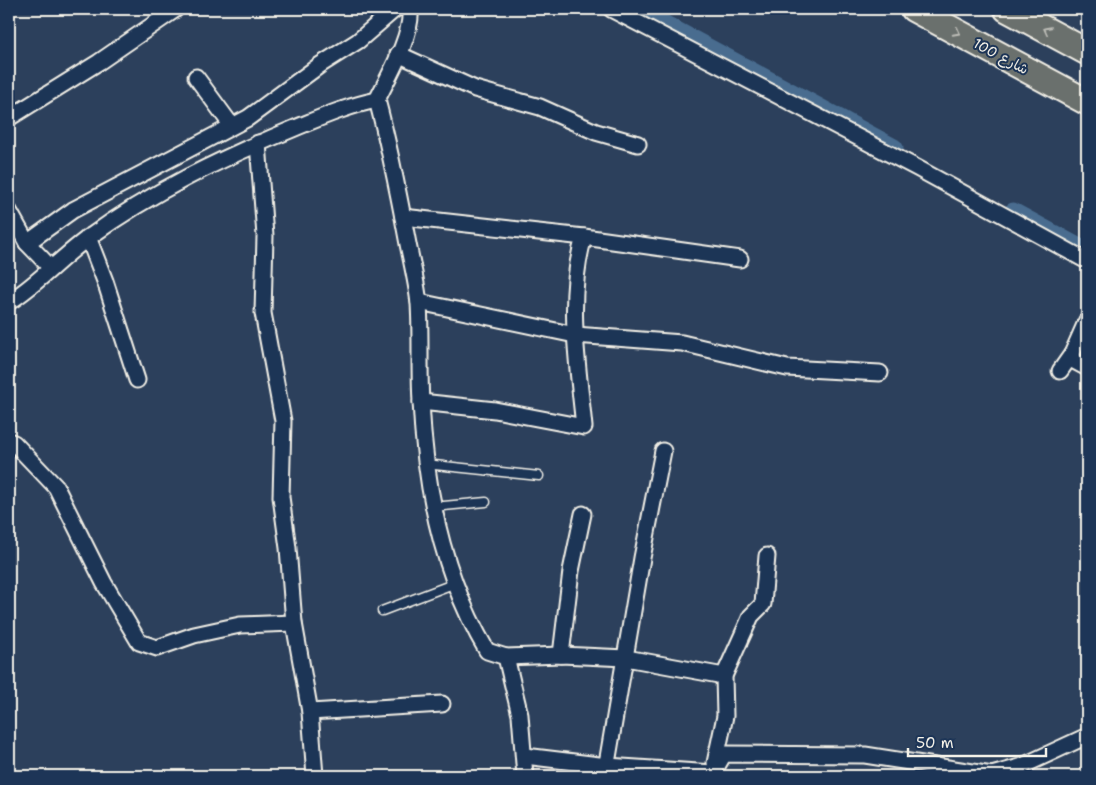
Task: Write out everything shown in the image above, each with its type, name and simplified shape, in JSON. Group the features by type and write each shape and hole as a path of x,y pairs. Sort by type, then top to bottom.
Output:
{"main road":[{"name":"شارع 100","path":"914,9 1087,102"},
{"path":"1007,9 1087,52"}],"street":[{"path":"9,118 99,62 176,9"},
{"path":"27,243 73,210 248,118 320,65 358,41 395,9"},
{"path":"410,9 411,18 398,54 377,100 391,151 418,302 425,464 432,507 453,584 469,620 487,651 506,657 560,655 626,658 724,676"},
{"path":"612,9 917,168 1087,261"},
{"path":"398,54 475,89 540,107 596,132 638,144"},
{"path":"196,77 232,126"},
{"path":"9,302 30,289 50,268 88,237 213,163 350,105 377,100"},
{"path":"258,143 266,236 263,313 282,421 281,497 288,548 294,623 310,712 315,776"},
{"path":"403,217 584,237 740,259"},
{"path":"10,220 27,243 50,268"},
{"path":"88,237 106,281 137,380"},
{"path":"421,402 495,410 584,427 575,335 577,260 584,237"},
{"path":"418,302 575,335 682,343 787,368 880,373"},
{"path":"1060,371 1072,354 1087,320"},
{"path":"1072,354 1074,361 1087,368"},
{"path":"9,441 14,443 56,487 104,583 139,642 157,648 194,636 240,625 294,623"},
{"path":"606,771 642,558 663,451"},
{"path":"560,655 571,571 583,514"},
{"path":"713,775 724,716 724,676 752,616 763,604 767,556"},
{"path":"506,657 520,715 526,776"},
{"path":"310,712 442,704"},
{"path":"713,775 724,754 778,753 866,756 992,775 1020,768 1087,736"},
{"path":"525,756 606,771 713,775"}],"lane":[{"path":"425,464 539,476"},
{"path":"432,507 486,502"},
{"path":"382,611 453,584"}],"waterway":[{"path":"636,9 894,148"},
{"path":"1013,212 1087,252"}]}
